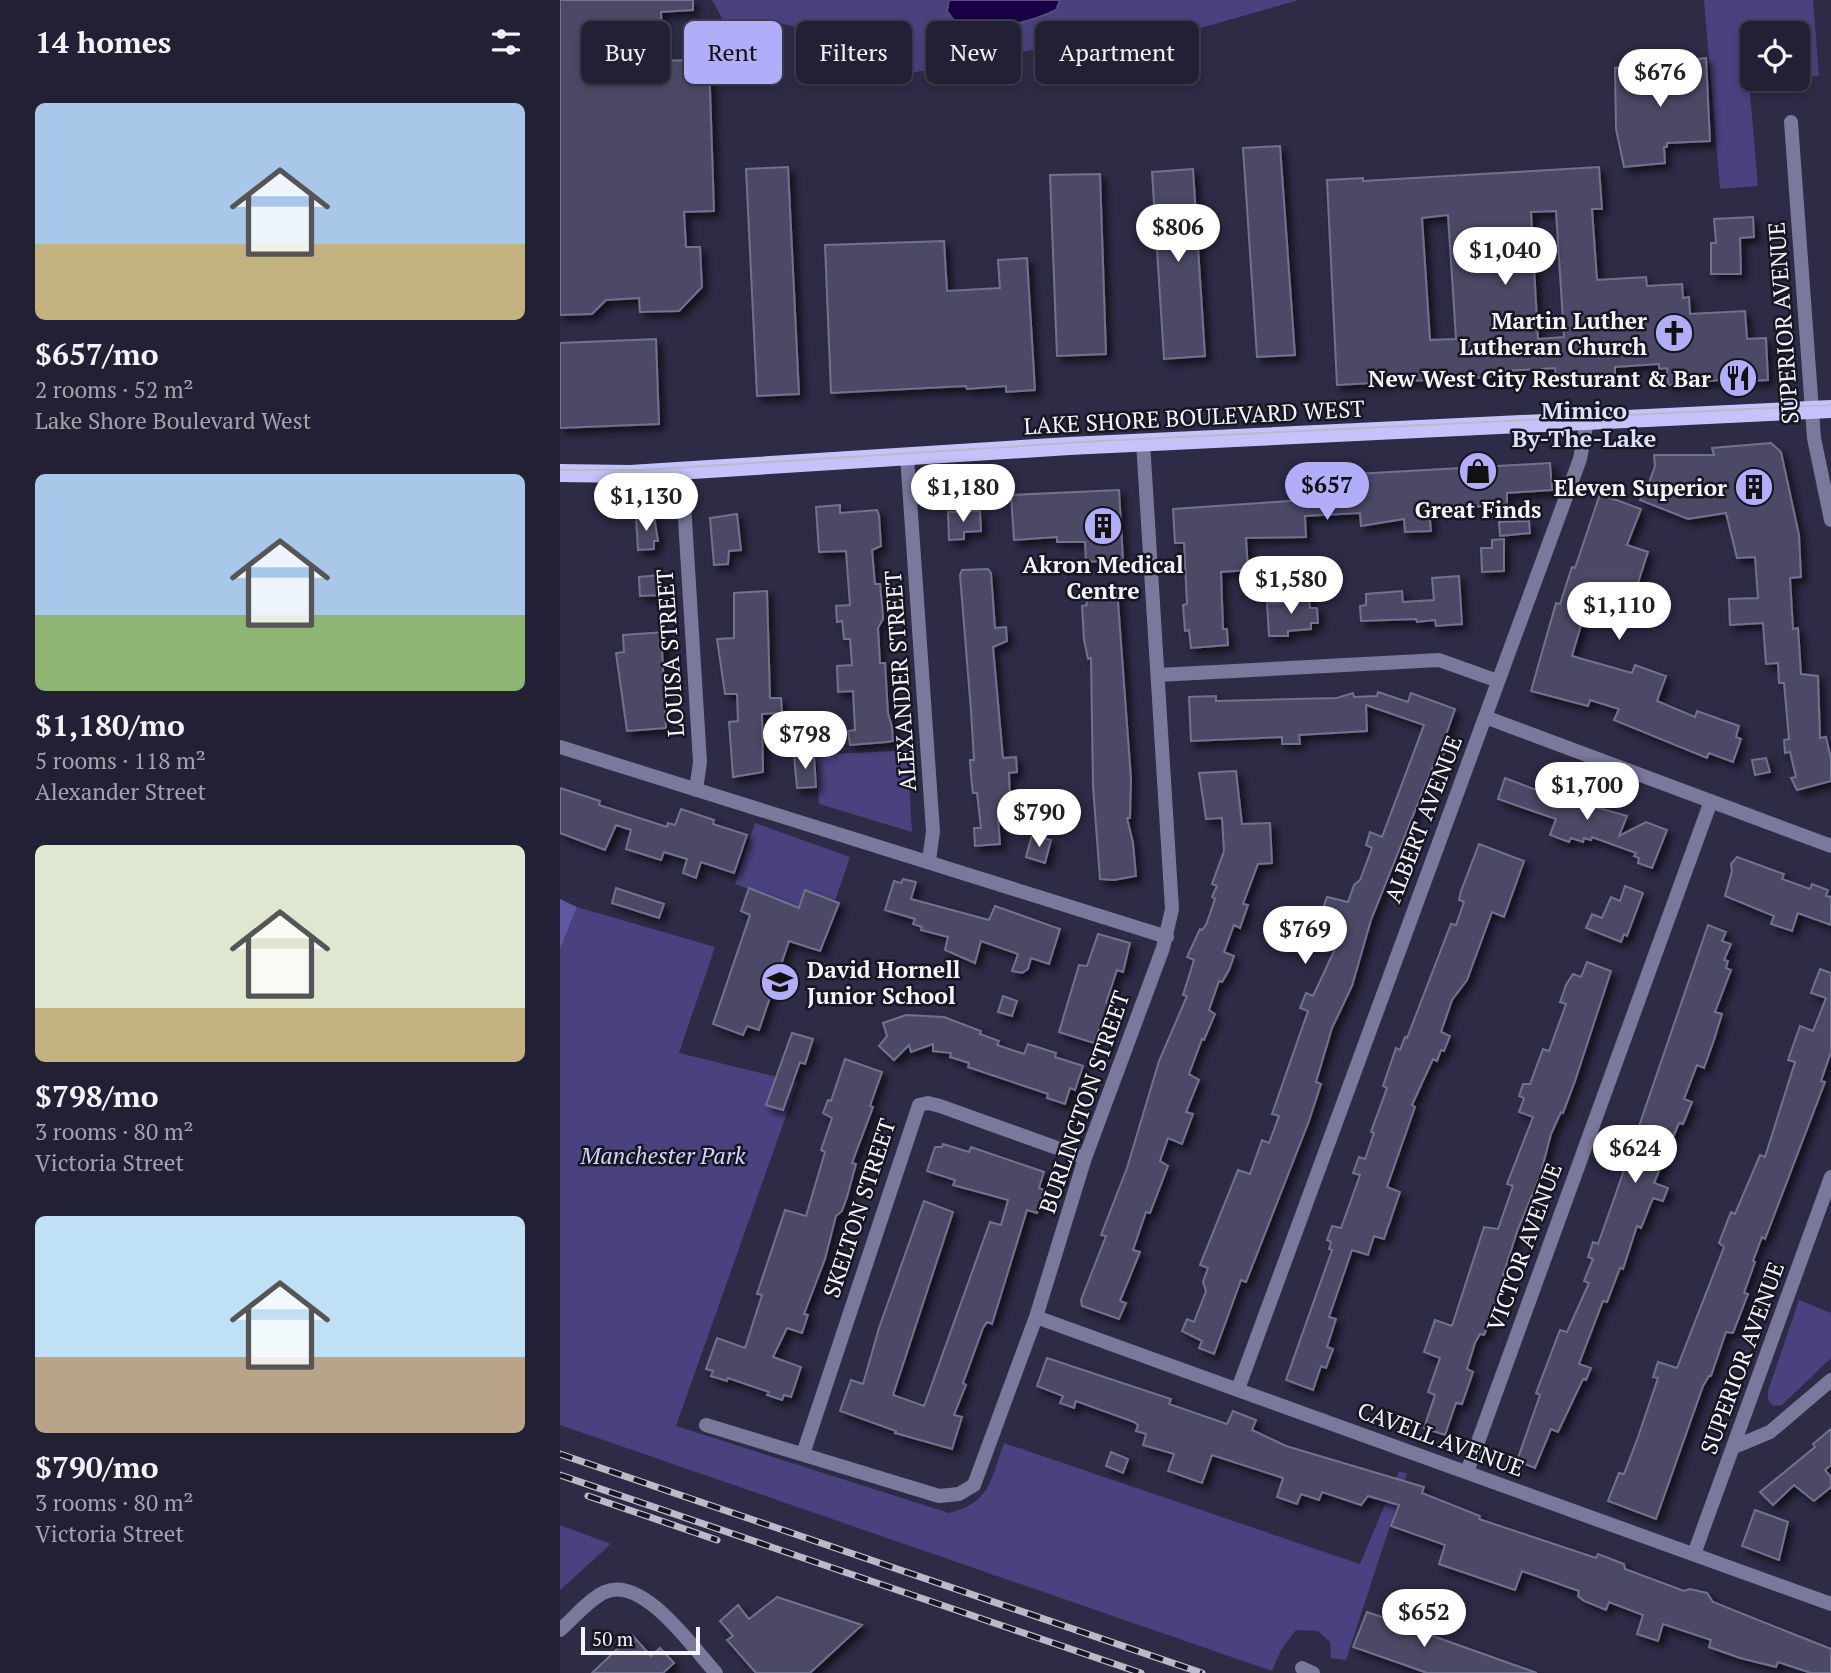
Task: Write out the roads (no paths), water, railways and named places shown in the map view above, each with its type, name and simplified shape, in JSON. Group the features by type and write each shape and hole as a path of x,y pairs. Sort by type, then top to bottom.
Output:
{"main road":[{"name":"LAKE SHORE BOULEVARD WEST","path":"560,473 604,475 1143,442 1831,409"}],"street":[{"name":"SUPERIOR AVENUE","path":"1791,122 1814,438 1831,520"},
{"name":"ALBERT AVENUE","path":"1238,1389 1580,460 1587,421"},
{"name":"BURLINGTON STREET","path":"706,1424 939,1496 959,1494 974,1485 1036,1317 1085,1158 1167,937 1172,909 1143,442"},
{"name":"ALEXANDER STREET","path":"907,456 933,831 929,861"},
{"name":"LOUISA STREET","path":"682,471 700,762 696,790"},
{"path":"1158,675 1439,660 1498,681"},
{"path":"1485,717 1831,846"},
{"path":"560,747 1167,937"},
{"name":"VICTOR AVENUE","path":"1466,1472 1711,801"},
{"name":"SKELTON STREET","path":"803,1454 919,1105 928,1103 940,1106 1085,1158"},
{"name":"SUPERIOR AVENUE","path":"1694,1554 1831,1177"},
{"name":"CAVELL AVENUE","path":"1036,1317 1831,1604"},
{"path":"1734,1447 1770,1432 1831,1380"},
{"path":"560,1630 606,1592 631,1590 649,1601 716,1673"}],"tram line":[{"path":"560,470 642,470 1099,441 1831,405"}],"railway":[{"path":"560,1454 1202,1673"},
{"path":"560,1475 1141,1673"},
{"path":"588,1496 717,1540"}],"place":[{"name":"Martin Luther Lutheran Church","path":"1674,333"},
{"name":"New West City Resturant & Bar","path":"1738,378"},
{"name":"Great Finds","path":"1478,471"},
{"name":"Eleven Superior","path":"1754,487"},
{"name":"Akron Medical Centre","path":"1103,526"},
{"name":"David Hornell Junior School","path":"780,982"}],"district":[{"name":"Mimico By-The-Lake","path":"1584,424"}],"park label":[{"name":"Manchester Park","path":"663,1155"}]}
